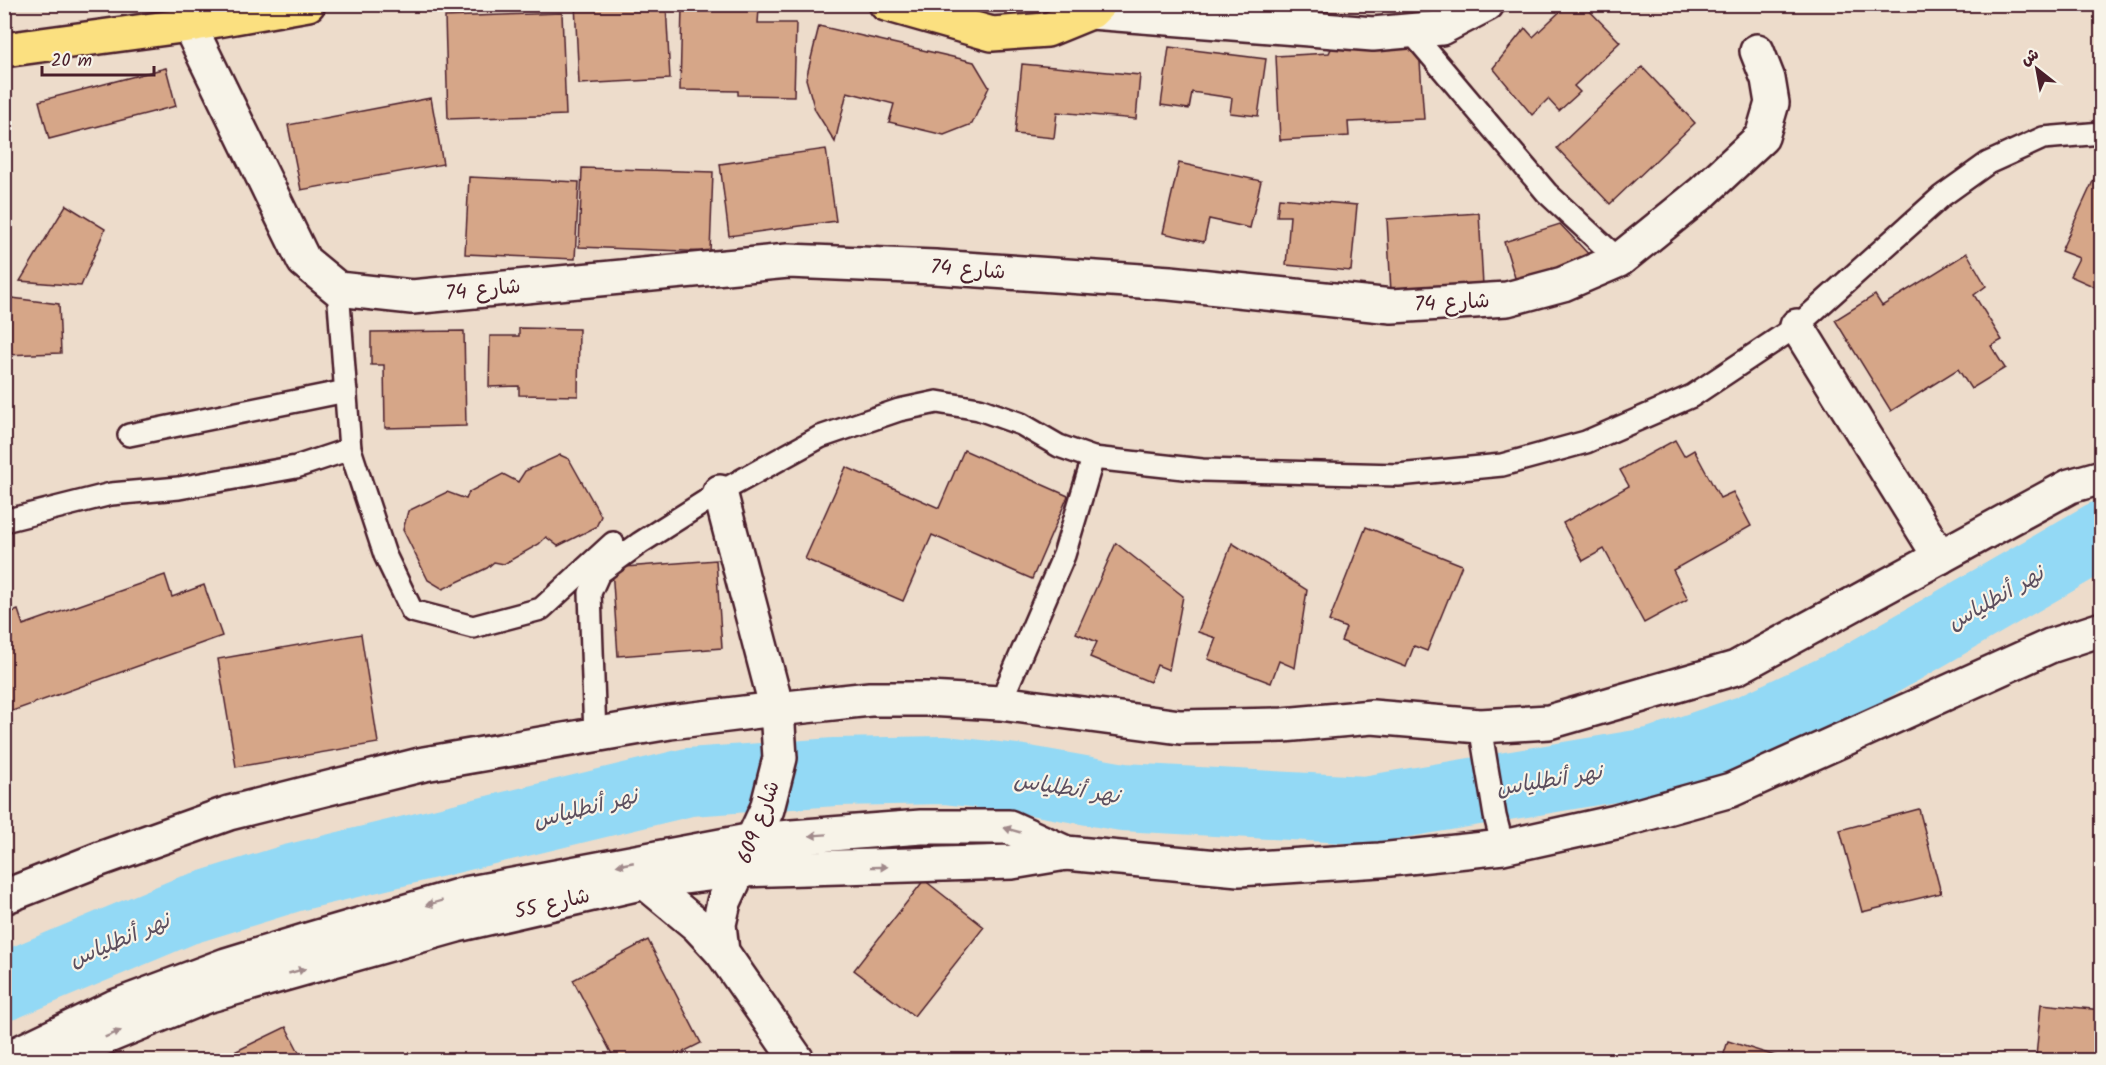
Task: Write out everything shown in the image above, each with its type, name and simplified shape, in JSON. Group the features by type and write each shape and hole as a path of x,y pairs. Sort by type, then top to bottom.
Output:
{"highway":[{"path":"4,50 189,25 308,4"},
{"path":"886,4 992,34 1047,30 1095,8"}],"street":[{"path":"1095,8 1374,34 1412,33 1441,28 1487,4"},
{"name":"شارع 74","path":"189,25 304,261 338,289 367,294 412,297 788,261 935,267 1170,283 1392,306 1507,299 1563,284 1619,260 1703,192 1762,137 1772,102 1768,79 1757,51"},
{"path":"1797,326 1940,557"},
{"path":"4,897 100,859 230,813 424,764 670,722 777,709 870,699 1000,703 1180,727 1283,725 1372,717 1482,734 1550,722 1736,668 2070,486 2102,477"},
{"name":"شارع 609","path":"720,492 777,709 780,758 767,809 724,902 719,924 722,952 796,1060"},
{"path":"4,1060 114,1007 226,965 311,939 465,894 753,840 921,827 1009,827 1066,853 1239,869 1380,860 1503,847 1616,822 1731,790 2050,646 2102,629"},
{"name":"شارع 55","path":"60,1060 101,1039 206,996 457,925 645,882 740,870 1012,862 1066,853"},
{"path":"645,882 698,926 722,952"}],"lane":[{"path":"1412,33 1547,193 1619,260"},
{"path":"595,736 590,593 599,573 640,543 720,492 820,437 899,410 937,402 979,409 1011,420 1059,446 1093,458 1202,470 1341,475 1398,475 1502,465 1586,442 1692,396 1797,326 1942,196 1988,163 2043,138 2102,133"},
{"path":"338,289 350,449 385,555 412,611 473,627 541,609 612,543"},
{"path":"129,435 346,391"},
{"path":"4,521 111,494 179,488 296,466 350,449"},
{"path":"1000,703 1064,555 1093,458"},
{"path":"1482,734 1495,816 1503,847"}],"building":[{"path":"575,4 666,4 670,79 579,84"},
{"path":"1568,4 1583,4 1620,42 1574,86 1580,92 1559,111 1548,99 1532,115 1493,68 1525,28 1533,37"},
{"path":"682,7 759,9 758,23 796,23 794,96 738,95 738,91 680,90"},
{"path":"562,13 566,115 448,119 445,17"},
{"path":"819,26 974,62 989,87 972,124 944,135 889,122 894,104 847,92 835,142 815,110 806,79"},
{"path":"1169,47 1266,59 1258,116 1230,113 1232,98 1192,92 1189,109 1161,105"},
{"path":"1332,47 1419,48 1424,119 1348,122 1349,136 1280,140 1276,56 1329,53"},
{"path":"1022,64 1140,75 1136,119 1057,112 1054,138 1015,134"},
{"path":"1642,67 1695,123 1610,204 1557,148"},
{"path":"166,68 176,106 49,139 39,101"},
{"path":"431,98 443,164 301,190 288,125"},
{"path":"826,149 836,221 729,236 720,164"},
{"path":"1179,163 1261,181 1250,228 1209,219 1204,242 1163,233"},
{"path":"2100,166 2102,167 2102,290 2070,276 2079,258 2061,251"},
{"path":"582,168 713,172 710,252 579,247"},
{"path":"469,177 579,182 575,259 465,254"},
{"path":"1279,198 1357,205 1351,271 1286,265 1290,216 1277,216"},
{"path":"66,205 105,229 81,286 20,281"},
{"path":"1479,213 1483,286 1391,292 1387,219"},
{"path":"1560,224 1595,261 1516,281 1504,242"},
{"path":"1967,253 1986,286 1974,295 2002,340 1991,346 2005,368 1971,389 1958,369 1891,411 1835,320 1875,295 1882,306"},
{"path":"4,297 59,304 61,353 4,355"},
{"path":"519,328 579,329 578,396 519,395 519,386 489,387 490,336 519,336"},
{"path":"464,331 466,426 385,428 384,365 371,365 371,332"},
{"path":"1675,440 1684,456 1694,450 1720,498 1733,492 1751,526 1673,570 1688,599 1644,623 1604,549 1583,561 1563,523 1629,486 1620,470"},
{"path":"964,450 1068,496 1032,579 932,535 903,601 805,559 846,467 939,508"},
{"path":"560,455 569,459 601,516 596,527 558,546 546,537 539,544 504,564 494,562 487,568 443,589 428,580 403,530 408,511 447,492 466,499 469,492 503,474 518,482 525,471"},
{"path":"1366,527 1462,565 1427,651 1414,646 1406,667 1341,641 1346,628 1329,621"},
{"path":"1116,543 1183,596 1169,670 1157,665 1150,682 1090,657 1097,642 1076,633"},
{"path":"1232,543 1307,590 1295,668 1279,661 1271,683 1208,659 1216,638 1198,632"},
{"path":"716,560 722,648 618,656 612,568"},
{"path":"165,575 172,597 204,585 222,636 4,714 4,615 18,610 23,625"},
{"path":"361,634 378,743 236,767 218,659"},
{"path":"1919,809 1941,893 1862,912 1840,830"},
{"path":"924,880 984,927 914,1016 854,970"},
{"path":"648,940 701,1043 667,1060 615,1060 573,980"},
{"path":"2041,1004 2102,1010 2102,1060 2036,1057"},
{"path":"286,1027 303,1060 218,1060"},
{"path":"1728,1041 1788,1060 1722,1060"}],"waterway":[{"name":"نهر أنطلياس","path":"4,987 185,911 292,878 689,782 835,772 945,770 1016,778 1123,797 1365,810 1655,761 1748,729 1848,682 2102,535"}]}
